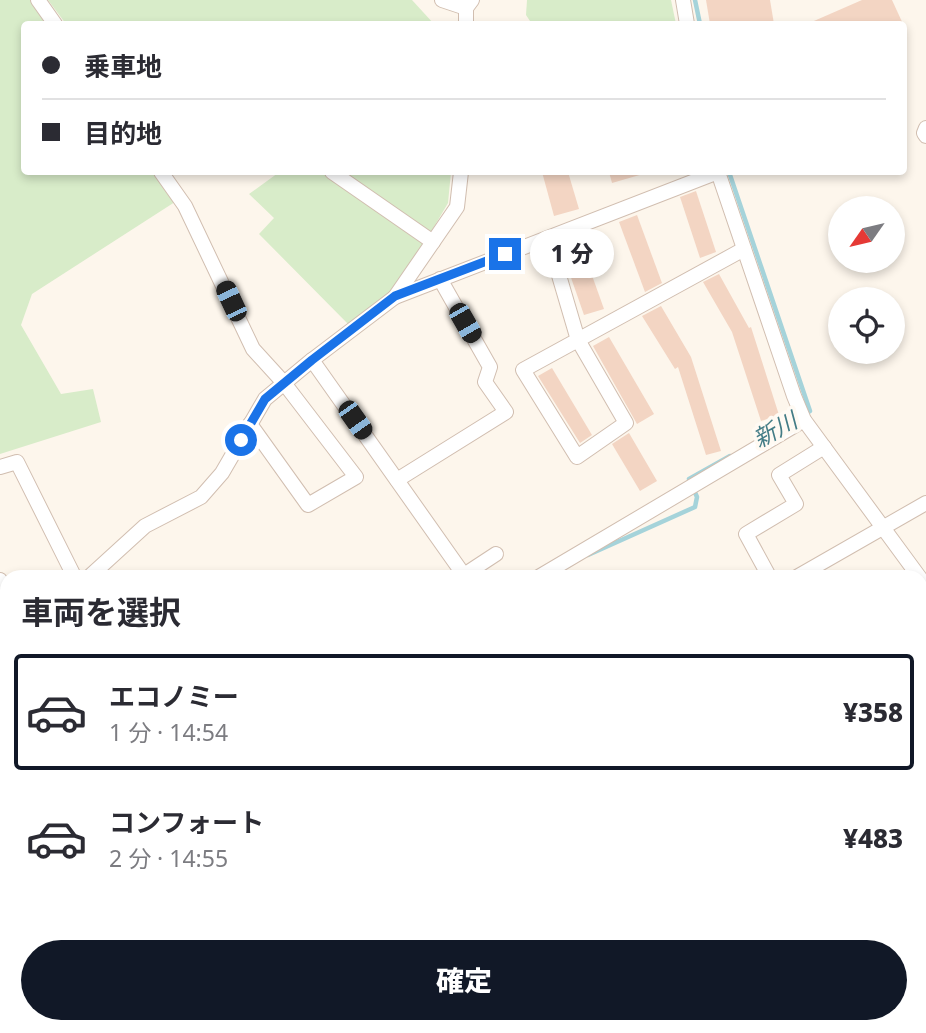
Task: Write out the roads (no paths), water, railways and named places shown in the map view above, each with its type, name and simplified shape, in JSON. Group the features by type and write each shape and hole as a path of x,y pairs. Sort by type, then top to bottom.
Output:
{"street":[{"path":"38,0 53,21"},
{"path":"442,0 469,4"},
{"path":"683,0 686,21"},
{"path":"926,128 926,136"},
{"path":"163,175 186,206 253,349 284,383 356,477 307,505 250,424"},
{"path":"336,175 433,242"},
{"path":"395,296 457,207 461,175"},
{"path":"97,570 145,526 201,497 222,473 265,399 395,296 710,175"},
{"path":"719,175 804,419 914,570"},
{"path":"548,238 578,340 626,424 577,457 523,370 578,340 744,249"},
{"path":"397,480 506,412 485,382 490,367 440,279"},
{"path":"312,360 461,570"},
{"path":"550,570 804,419"},
{"path":"766,570 746,534 796,504 779,475 824,447"},
{"path":"0,467 17,462 71,570"},
{"path":"809,570 926,503"},
{"path":"473,570 496,554"}],"waterway":[{"name":"新川","path":"695,0 699,21"},
{"name":"新川","path":"730,175 810,411 805,414"},
{"name":"新川","path":"588,555 695,507 697,497 689,479 730,456"}]}
